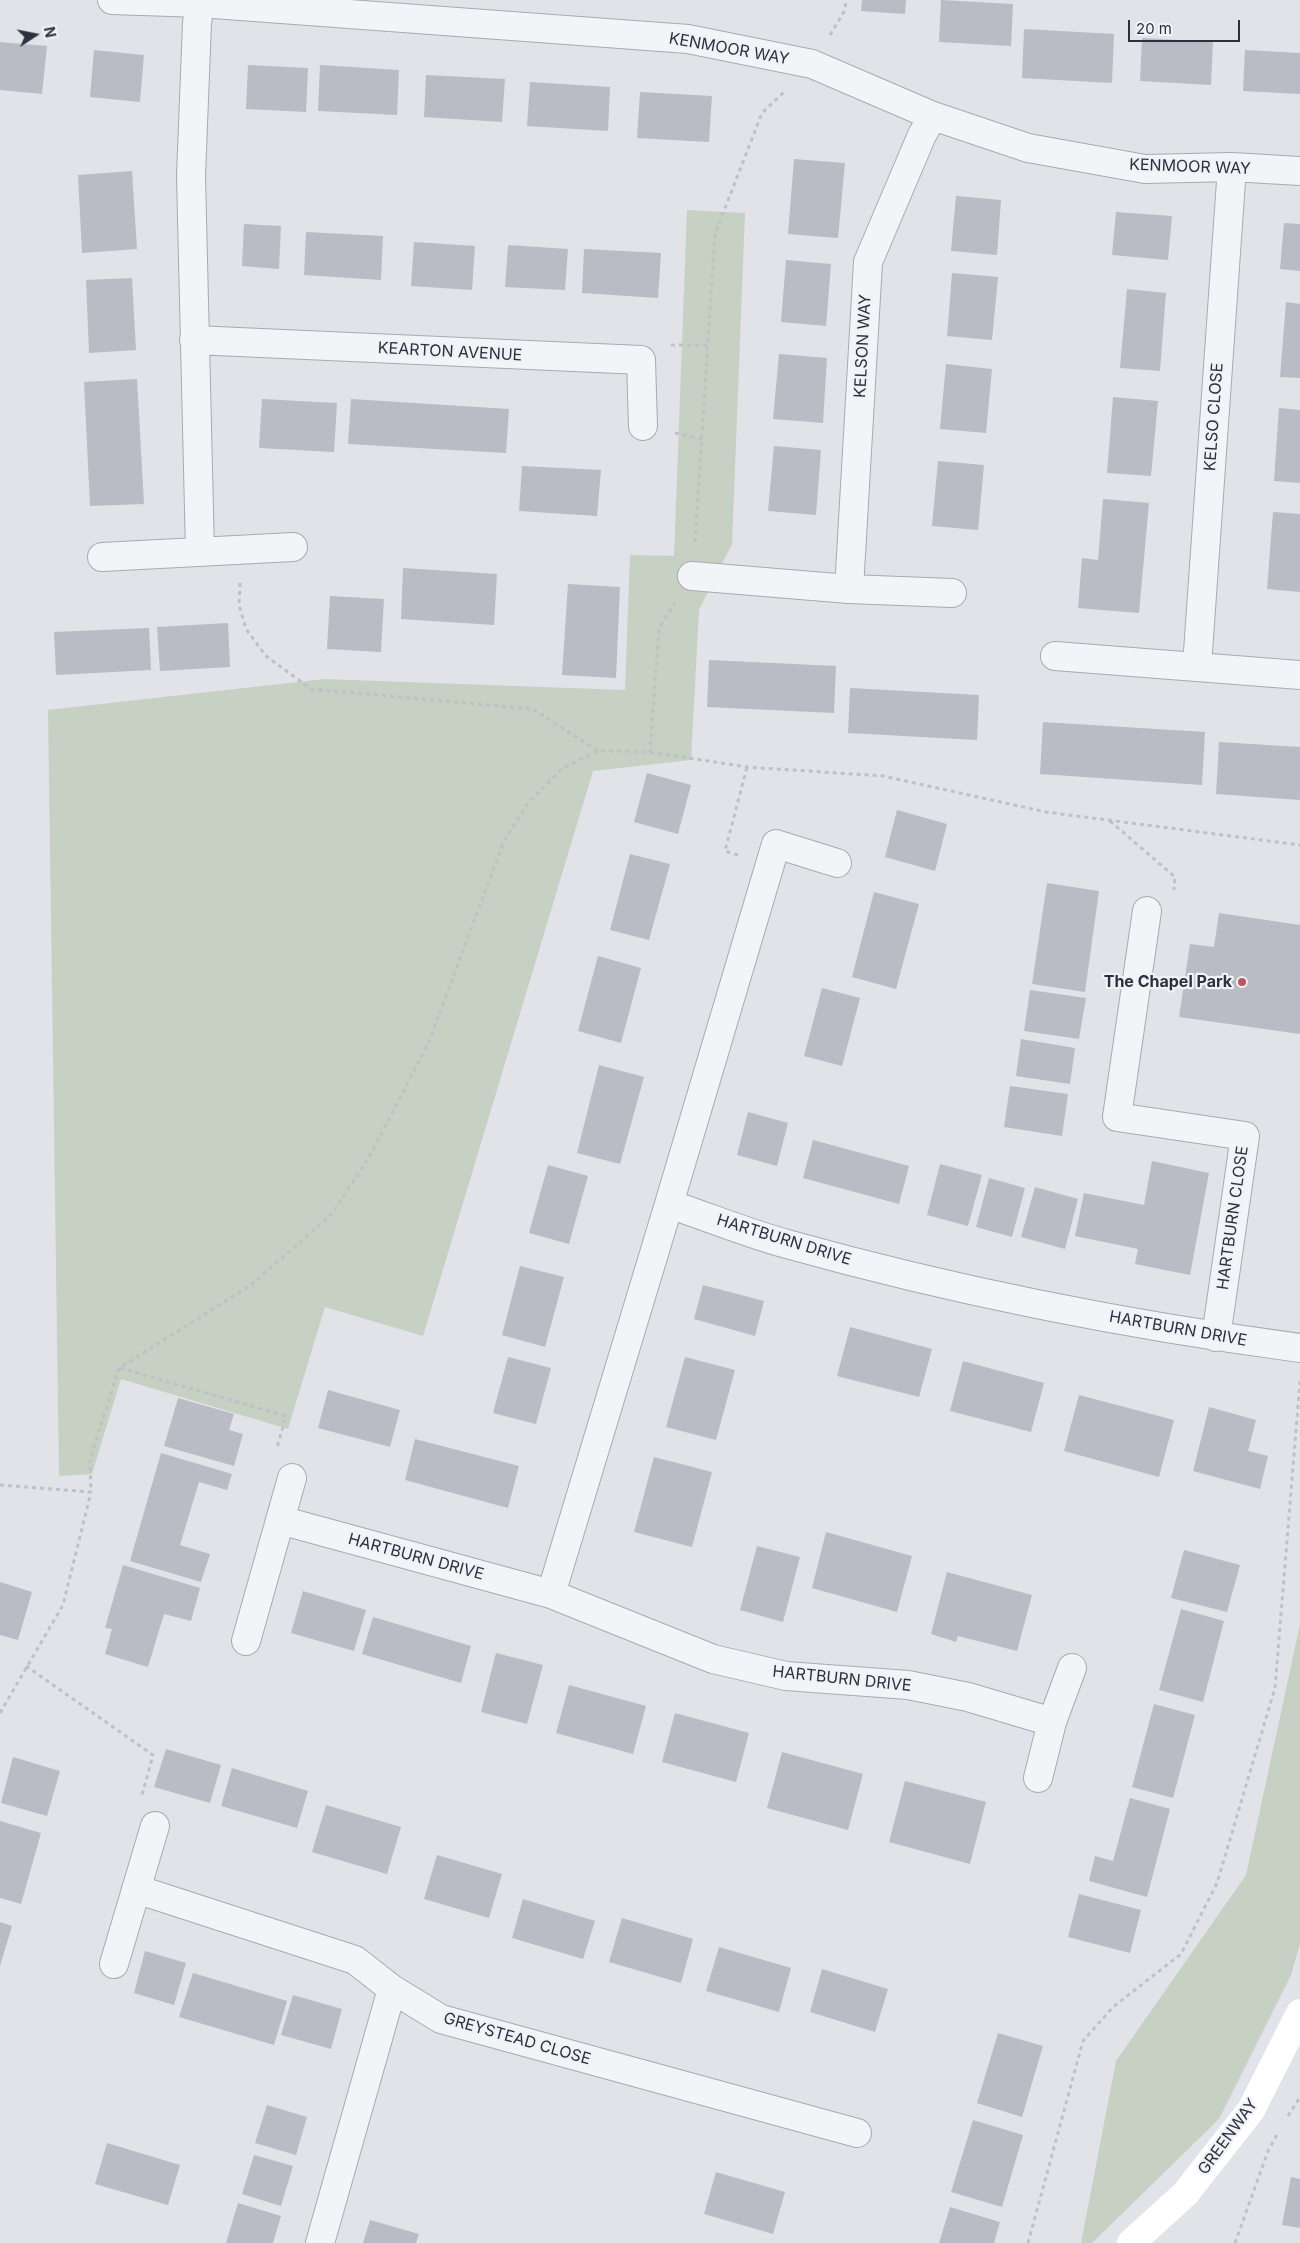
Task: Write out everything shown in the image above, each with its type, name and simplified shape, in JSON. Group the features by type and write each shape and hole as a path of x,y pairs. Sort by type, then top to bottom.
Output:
{"street":[{"name":"KENMOOR WAY","path":"112,0 200,3 688,39 812,64 933,116 1028,148 1145,168 1232,168 1300,171"},
{"path":"200,3 197,23 191,176 200,552"},
{"name":"KELSON WAY","path":"849,589 868,262 922,135 933,116"},
{"name":"KELSO CLOSE","path":"1197,666 1232,168"},
{"name":"KEARTON AVENUE","path":"194,340 642,360 643,426"},
{"path":"102,557 293,547"},
{"path":"692,576 849,589 952,593"},
{"path":"1055,656 1300,675"},
{"path":"551,1594 776,844 837,863"},
{"name":"HARTBURN CLOSE","path":"1147,912 1117,1117 1245,1136 1216,1337"},
{"name":"HARTBURN DRIVE","path":"669,1204 786,1244 987,1294 1216,1337 1300,1348"},
{"path":"246,1641 292,1478"},
{"name":"HARTBURN DRIVE","path":"280,1520 551,1594 713,1659 786,1676 908,1685 968,1697 1052,1722"},
{"path":"1038,1778 1052,1722 1072,1668"},
{"path":"114,1964 155,1826"},
{"name":"GREYSTEAD CLOSE","path":"136,1889 355,1960 392,1989 441,2019 857,2133"},
{"path":"320,2243 392,1989"},
{"name":"GREENWAY","path":"1132,2243 1185,2194 1251,2110 1300,2012"}],"path":[{"path":"650,752 659,628 692,576 715,234 762,113 812,64 845,10 846,0"},
{"path":"241,550 239,604 246,629 266,656 311,689 533,709 598,751"},
{"path":"0,1713 63,1606 91,1492 90,1459 119,1368 251,1285 331,1215 368,1159 428,1044 504,841 528,803 562,768 598,751 650,752 748,767 883,776 1046,812 1300,846"},
{"path":"748,767 725,851 770,865"},
{"path":"1109,821 1175,877 1172,907 1147,912"},
{"path":"119,1368 286,1416 270,1472 292,1478"},
{"path":"1028,2243 1083,2041 1113,2008 1181,1954 1217,1883 1275,1688 1300,1381"},
{"path":"0,1485 91,1492"},
{"path":"26,1666 153,1755 140,1800"},
{"path":"1286,2120 1300,2097"},
{"path":"1235,2243 1268,2151 1282,2128"}],"green space":[{"path":"687,210 745,213 732,544 699,610 691,760 593,771 423,1336 325,1307 288,1429 121,1379 92,1474 59,1476 48,710 324,679 625,690 630,555 674,556"},
{"path":"1300,1624 1300,1944 1291,1975 1219,2119 1092,2243 1081,2243 1116,2061 1246,1875"}],"building":[{"path":"862,0 906,0 905,14 861,11"},
{"path":"941,0 1013,4 1011,46 939,42"},
{"path":"1024,29 1114,34 1112,83 1022,78"},
{"path":"1142,38 1213,42 1211,85 1140,81"},
{"path":"0,42 47,46 42,94 0,90"},
{"path":"94,50 144,55 140,102 90,97"},
{"path":"1245,50 1300,53 1300,94 1243,91"},
{"path":"248,65 308,68 306,112 246,109"},
{"path":"320,65 399,70 397,115 318,111"},
{"path":"426,75 505,79 502,122 424,117"},
{"path":"530,82 610,87 608,131 527,126"},
{"path":"640,92 712,96 709,142 637,138"},
{"path":"794,159 845,163 838,238 788,234"},
{"path":"132,171 137,249 82,253 78,175"},
{"path":"956,196 1001,200 997,255 951,251"},
{"path":"1116,212 1172,216 1168,260 1112,255"},
{"path":"1284,223 1300,224 1300,271 1280,269"},
{"path":"244,224 281,226 279,269 242,266"},
{"path":"306,232 383,236 381,280 304,275"},
{"path":"414,242 475,246 472,290 411,286"},
{"path":"508,245 568,249 565,290 505,287"},
{"path":"584,249 661,253 658,298 582,293"},
{"path":"786,260 831,264 826,326 781,322"},
{"path":"952,273 998,277 992,340 947,336"},
{"path":"132,278 136,350 89,353 86,280"},
{"path":"1127,289 1166,293 1160,371 1120,368"},
{"path":"1286,302 1300,304 1300,378 1280,377"},
{"path":"779,354 827,358 823,423 773,419"},
{"path":"946,364 992,369 986,433 940,429"},
{"path":"137,379 144,504 90,506 84,382"},
{"path":"1113,397 1158,401 1151,476 1107,473"},
{"path":"262,399 337,403 334,452 259,448"},
{"path":"351,399 509,409 506,453 348,444"},
{"path":"1279,408 1300,410 1300,483 1274,481"},
{"path":"774,446 821,450 816,515 768,511"},
{"path":"938,461 984,465 978,530 932,526"},
{"path":"522,466 601,470 597,516 519,511"},
{"path":"1103,499 1149,503 1139,613 1078,608 1082,558 1098,560"},
{"path":"1273,512 1300,514 1300,592 1267,589"},
{"path":"403,568 497,574 494,625 401,619"},
{"path":"568,584 620,587 616,678 562,675"},
{"path":"330,596 384,599 381,652 327,649"},
{"path":"228,623 230,667 160,671 157,627"},
{"path":"149,628 151,670 56,675 54,632"},
{"path":"709,660 836,666 834,713 707,707"},
{"path":"850,688 979,695 977,740 848,733"},
{"path":"1043,722 1205,732 1202,785 1040,774"},
{"path":"1219,742 1300,747 1300,800 1216,794"},
{"path":"647,773 691,785 678,834 634,822"},
{"path":"897,810 947,824 935,871 885,857"},
{"path":"630,854 670,864 649,940 610,930"},
{"path":"1047,883 1099,891 1085,992 1032,984"},
{"path":"874,892 919,904 896,989 852,977"},
{"name":"The Chapel Park","path":"1219,913 1300,925 1300,1034 1179,1017 1190,944 1214,947"},
{"path":"598,956 641,968 621,1043 578,1031"},
{"path":"822,988 860,998 842,1066 804,1056"},
{"path":"1030,990 1086,998 1079,1039 1024,1031"},
{"path":"1021,1039 1075,1048 1070,1084 1016,1076"},
{"path":"599,1065 644,1077 620,1164 577,1153"},
{"path":"1010,1086 1068,1094 1062,1136 1004,1127"},
{"path":"748,1112 788,1123 777,1166 737,1155"},
{"path":"813,1140 909,1166 899,1204 803,1178"},
{"path":"1152,1161 1209,1173 1190,1275 1135,1264 1138,1249 1075,1236 1084,1193 1144,1205"},
{"path":"940,1164 982,1175 968,1226 927,1215"},
{"path":"548,1165 588,1176 569,1244 529,1233"},
{"path":"989,1178 1025,1188 1012,1237 976,1227"},
{"path":"1035,1187 1078,1199 1065,1249 1021,1237"},
{"path":"520,1266 564,1277 545,1347 502,1335"},
{"path":"703,1285 764,1301 755,1336 694,1319"},
{"path":"850,1327 932,1349 919,1397 837,1376"},
{"path":"508,1357 551,1368 536,1424 493,1413"},
{"path":"685,1357 735,1370 716,1440 666,1427"},
{"path":"963,1361 1044,1383 1031,1432 950,1411"},
{"path":"328,1390 400,1410 390,1447 318,1428"},
{"path":"1079,1395 1174,1420 1159,1477 1064,1451"},
{"path":"178,1398 234,1414 229,1430 243,1434 234,1466 164,1446"},
{"path":"1209,1407 1256,1420 1248,1451 1268,1456 1260,1489 1193,1471"},
{"path":"415,1439 519,1466 508,1508 405,1480"},
{"path":"161,1453 232,1474 227,1490 199,1482 180,1545 210,1554 201,1582 130,1561"},
{"path":"654,1457 712,1472 692,1547 634,1532"},
{"path":"826,1532 912,1556 897,1612 812,1588"},
{"path":"757,1546 800,1557 783,1622 740,1610"},
{"path":"1184,1550 1240,1565 1227,1612 1171,1598"},
{"path":"123,1565 200,1588 191,1621 164,1614 148,1667 105,1654 112,1629 105,1628"},
{"path":"947,1572 1032,1595 1017,1651 958,1636 956,1642 931,1634"},
{"path":"0,1582 32,1592 18,1640 0,1635"},
{"path":"303,1591 366,1610 354,1651 291,1633"},
{"path":"1181,1609 1224,1621 1203,1702 1159,1690"},
{"path":"373,1617 471,1646 461,1683 362,1654"},
{"path":"496,1653 543,1665 527,1724 481,1712"},
{"path":"569,1685 646,1706 633,1754 556,1733"},
{"path":"1154,1704 1195,1715 1173,1798 1132,1787"},
{"path":"675,1713 749,1733 736,1782 662,1762"},
{"path":"166,1749 221,1765 210,1803 154,1787"},
{"path":"782,1752 863,1774 848,1830 767,1808"},
{"path":"13,1757 60,1771 47,1816 1,1803"},
{"path":"232,1768 308,1791 297,1828 221,1806"},
{"path":"905,1781 986,1802 970,1864 889,1842"},
{"path":"1130,1798 1170,1809 1147,1897 1089,1881 1095,1856 1113,1861"},
{"path":"326,1805 401,1827 387,1874 312,1852"},
{"path":"0,1821 41,1833 21,1904 0,1898"},
{"path":"437,1855 502,1874 489,1918 424,1899"},
{"path":"1079,1894 1141,1910 1130,1953 1068,1937"},
{"path":"523,1899 595,1921 583,1959 512,1938"},
{"path":"622,1918 693,1939 681,1983 609,1962"},
{"path":"0,1922 12,1926 0,1966"},
{"path":"719,1947 791,1968 779,2012 706,1991"},
{"path":"145,1951 186,1963 174,2005 134,1993"},
{"path":"822,1969 888,1989 875,2032 810,2012"},
{"path":"193,1973 287,2001 274,2045 179,2017"},
{"path":"293,1995 342,2009 331,2049 281,2035"},
{"path":"998,2033 1043,2046 1022,2117 977,2103"},
{"path":"267,2105 307,2117 296,2155 255,2143"},
{"path":"973,2120 1023,2135 1002,2207 951,2192"},
{"path":"107,2143 180,2165 168,2205 95,2184"},
{"path":"254,2155 293,2166 281,2206 242,2194"},
{"path":"716,2172 785,2192 773,2234 704,2214"},
{"path":"1291,2177 1300,2179 1300,2228 1282,2225"},
{"path":"238,2203 281,2216 273,2243 226,2243"},
{"path":"950,2207 1000,2222 994,2243 939,2243"},
{"path":"370,2220 419,2234 416,2243 363,2243"}],"place":[{"name":"The Chapel Park","path":"1242,982"}]}
